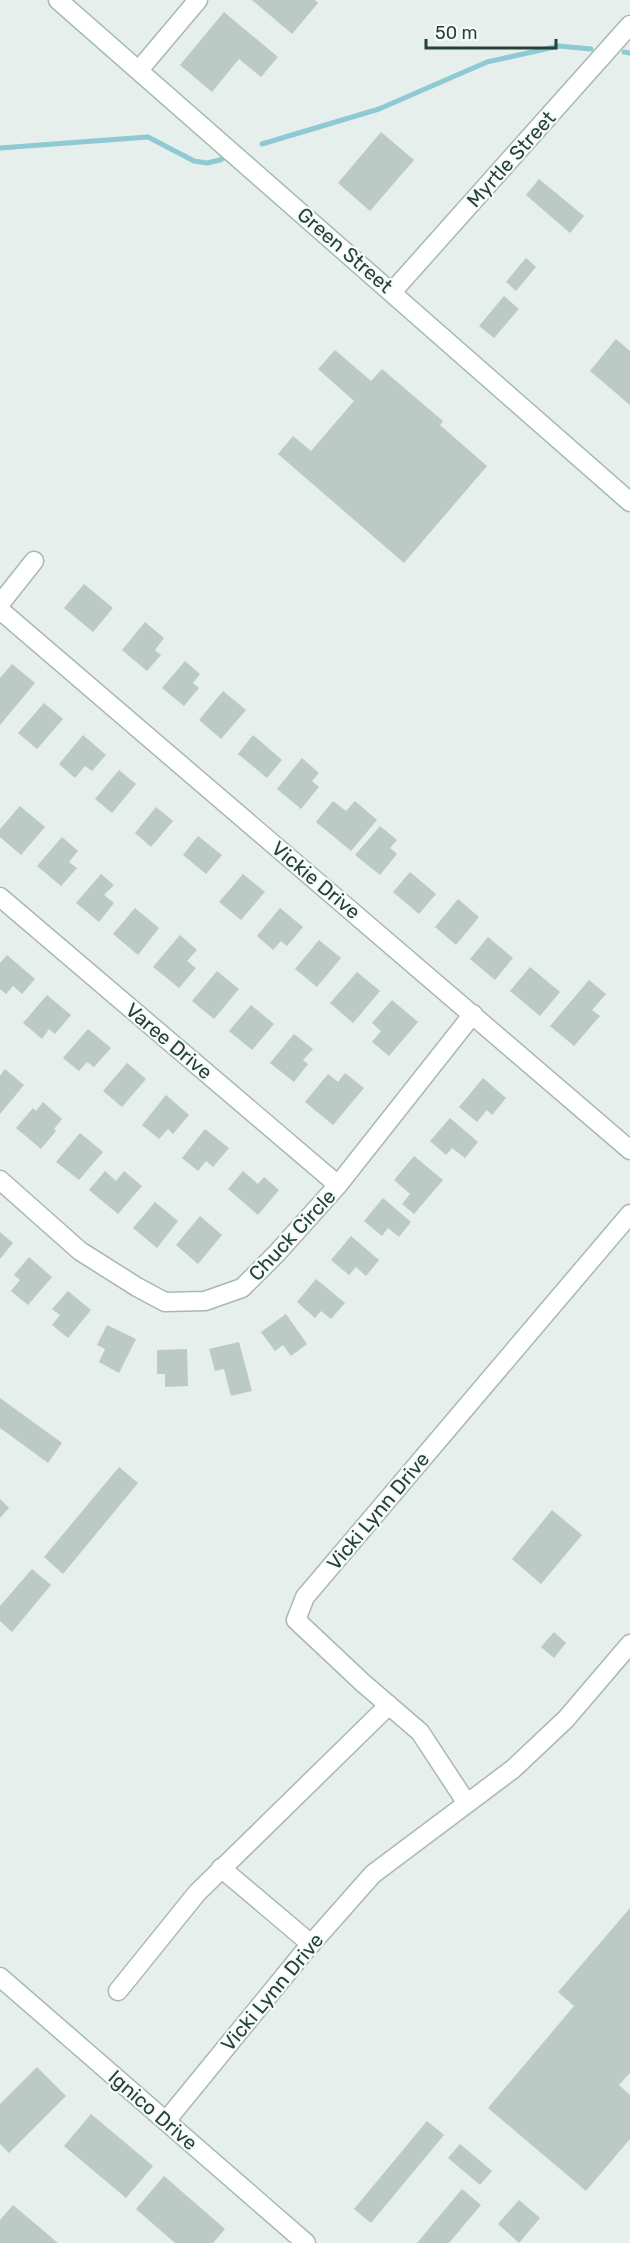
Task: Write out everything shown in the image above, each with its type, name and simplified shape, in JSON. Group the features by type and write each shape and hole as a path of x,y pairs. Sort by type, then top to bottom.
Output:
{"street":[{"name":"Green Street","path":"58,0 630,502"},
{"path":"139,70 198,0"},
{"name":"Myrtle Street","path":"392,292 630,25"},
{"path":"0,604 34,561"},
{"name":"Vickie Drive","path":"0,610 630,1150"},
{"name":"Varee Drive","path":"0,897 338,1185"},
{"name":"Chuck Circle","path":"0,1180 80,1251 165,1302 206,1301 242,1288 277,1253 338,1185 473,1014"},
{"name":"Vicki Lynn Drive","path":"466,1802 420,1732 296,1620 305,1597 630,1214"},
{"name":"Vicki Lynn Drive","path":"166,2121 311,1944 373,1874 513,1769 566,1719 630,1644"},
{"path":"118,1991 197,1893 389,1705"},
{"path":"221,1868 311,1944"},
{"name":"Ignico Drive","path":"0,1977 306,2243"}],"building":[{"path":"252,0 315,0 318,3 292,34"},
{"path":"224,12 278,57 261,77 239,59 212,92 180,65"},
{"path":"381,132 414,160 370,211 338,183"},
{"path":"539,179 584,216 570,233 526,195"},
{"path":"526,258 536,267 516,291 506,282"},
{"path":"504,296 519,309 494,338 479,326"},
{"path":"616,339 630,351 630,405 590,371"},
{"path":"335,350 371,381 382,369 443,421 440,425 487,466 404,563 278,454 293,436 311,451 354,401 318,369"},
{"path":"84,584 113,608 93,632 64,608"},
{"path":"145,622 164,638 155,650 161,655 147,671 122,650"},
{"path":"185,661 200,674 193,683 199,688 184,706 162,688"},
{"path":"12,664 35,683 0,725 0,678"},
{"path":"223,691 246,710 221,739 199,720"},
{"path":"44,703 63,719 37,749 18,733"},
{"path":"83,735 106,755 92,771 85,766 75,778 59,764"},
{"path":"253,735 282,760 267,778 238,754"},
{"path":"302,758 319,773 312,781 319,787 301,809 277,789"},
{"path":"119,770 136,784 112,813 95,799"},
{"path":"333,801 346,811 355,801 377,820 351,851 316,822"},
{"path":"20,806 45,827 21,855 0,837 0,829"},
{"path":"156,807 173,821 151,847 135,833"},
{"path":"380,826 397,840 390,848 397,854 380,875 355,855"},
{"path":"198,836 222,855 206,874 183,855"},
{"path":"62,837 78,851 69,862 77,868 61,886 37,866"},
{"path":"410,872 436,894 419,914 393,892"},
{"path":"101,874 114,885 104,895 114,903 99,922 76,903"},
{"path":"243,874 265,892 241,920 219,902"},
{"path":"458,899 479,917 456,945 435,927"},
{"path":"135,908 159,928 138,955 113,934"},
{"path":"280,908 303,927 287,946 281,941 273,950 257,936"},
{"path":"180,935 197,950 187,961 196,968 179,988 153,967"},
{"path":"488,937 513,958 495,980 470,959"},
{"path":"319,940 341,958 317,987 295,969"},
{"path":"7,955 35,979 22,994 13,986 6,994 0,989 0,963"},
{"path":"530,967 560,992 540,1016 510,991"},
{"path":"217,971 239,989 214,1019 192,1001"},
{"path":"357,972 380,991 353,1023 330,1003"},
{"path":"589,980 606,994 592,1010 600,1016 574,1046 550,1026"},
{"path":"47,995 71,1015 55,1034 49,1029 42,1039 23,1023"},
{"path":"392,1000 418,1022 389,1056 372,1042 381,1031 372,1023"},
{"path":"251,1005 274,1024 252,1050 229,1031"},
{"path":"88,1029 111,1048 94,1067 87,1062 79,1071 63,1058"},
{"path":"294,1034 313,1049 303,1060 308,1064 294,1082 270,1063"},
{"path":"127,1063 146,1079 122,1107 103,1091"},
{"path":"5,1069 24,1085 0,1114 0,1076"},
{"path":"345,1073 364,1088 333,1125 305,1102 328,1074 338,1082"},
{"path":"483,1078 506,1098 492,1115 487,1110 477,1122 459,1107"},
{"path":"166,1095 189,1115 173,1134 168,1129 159,1139 142,1125"},
{"path":"43,1102 62,1119 54,1129 56,1131 41,1149 16,1128 33,1108 36,1111"},
{"path":"450,1118 478,1142 465,1158 452,1148 446,1155 430,1141"},
{"path":"205,1129 229,1148 213,1167 206,1161 198,1171 182,1158"},
{"path":"80,1133 103,1152 79,1180 56,1162"},
{"path":"414,1156 443,1180 414,1214 402,1204 410,1194 394,1180"},
{"path":"105,1171 116,1181 124,1171 142,1186 118,1214 89,1190"},
{"path":"243,1171 258,1184 264,1177 279,1190 258,1215 228,1189"},
{"path":"383,1198 411,1222 399,1237 388,1228 382,1236 364,1221"},
{"path":"155,1202 178,1221 157,1248 133,1228"},
{"path":"200,1216 222,1235 198,1264 176,1245"},
{"path":"0,1232 13,1243 0,1259"},
{"path":"351,1236 379,1260 366,1276 356,1267 349,1275 331,1260"},
{"path":"29,1257 52,1277 28,1305 11,1291 20,1280 14,1275"},
{"path":"316,1279 345,1303 331,1319 321,1311 315,1318 297,1302"},
{"path":"68,1291 91,1310 68,1338 52,1325 60,1315 52,1309"},
{"path":"286,1314 307,1344 291,1356 283,1345 275,1351 261,1332"},
{"path":"107,1325 136,1339 119,1373 99,1362 105,1349 97,1345"},
{"path":"239,1342 252,1391 231,1396 224,1369 215,1371 209,1349"},
{"path":"187,1349 188,1386 165,1387 165,1374 157,1374 157,1350"},
{"path":"0,1398 62,1443 48,1463 0,1428"},
{"path":"119,1467 138,1483 63,1574 44,1557"},
{"path":"0,1499 9,1508 0,1518"},
{"path":"552,1510 582,1535 541,1584 512,1559"},
{"path":"32,1569 51,1585 12,1632 0,1621 0,1606"},
{"path":"554,1632 566,1643 554,1658 541,1647"},
{"path":"630,1908 630,2073 619,2085 630,2095 630,2139 586,2191 488,2108 574,2006 558,1992"},
{"path":"37,2067 66,2096 9,2153 0,2144 0,2104"},
{"path":"91,2114 153,2166 126,2198 64,2146"},
{"path":"427,2121 444,2135 371,2223 354,2209"},
{"path":"460,2144 492,2171 480,2185 448,2158"},
{"path":"164,2176 225,2229 213,2243 175,2243 136,2209"},
{"path":"462,2189 481,2205 449,2243 417,2243"},
{"path":"519,2200 540,2218 519,2243 498,2224"},
{"path":"13,2205 58,2243 0,2243 0,2220"}],"waterway":[{"path":"262,144 379,109 487,62 559,46 591,49"},
{"path":"624,52 630,53"},
{"path":"0,148 148,137 194,161 207,163 220,160 230,154"}]}
